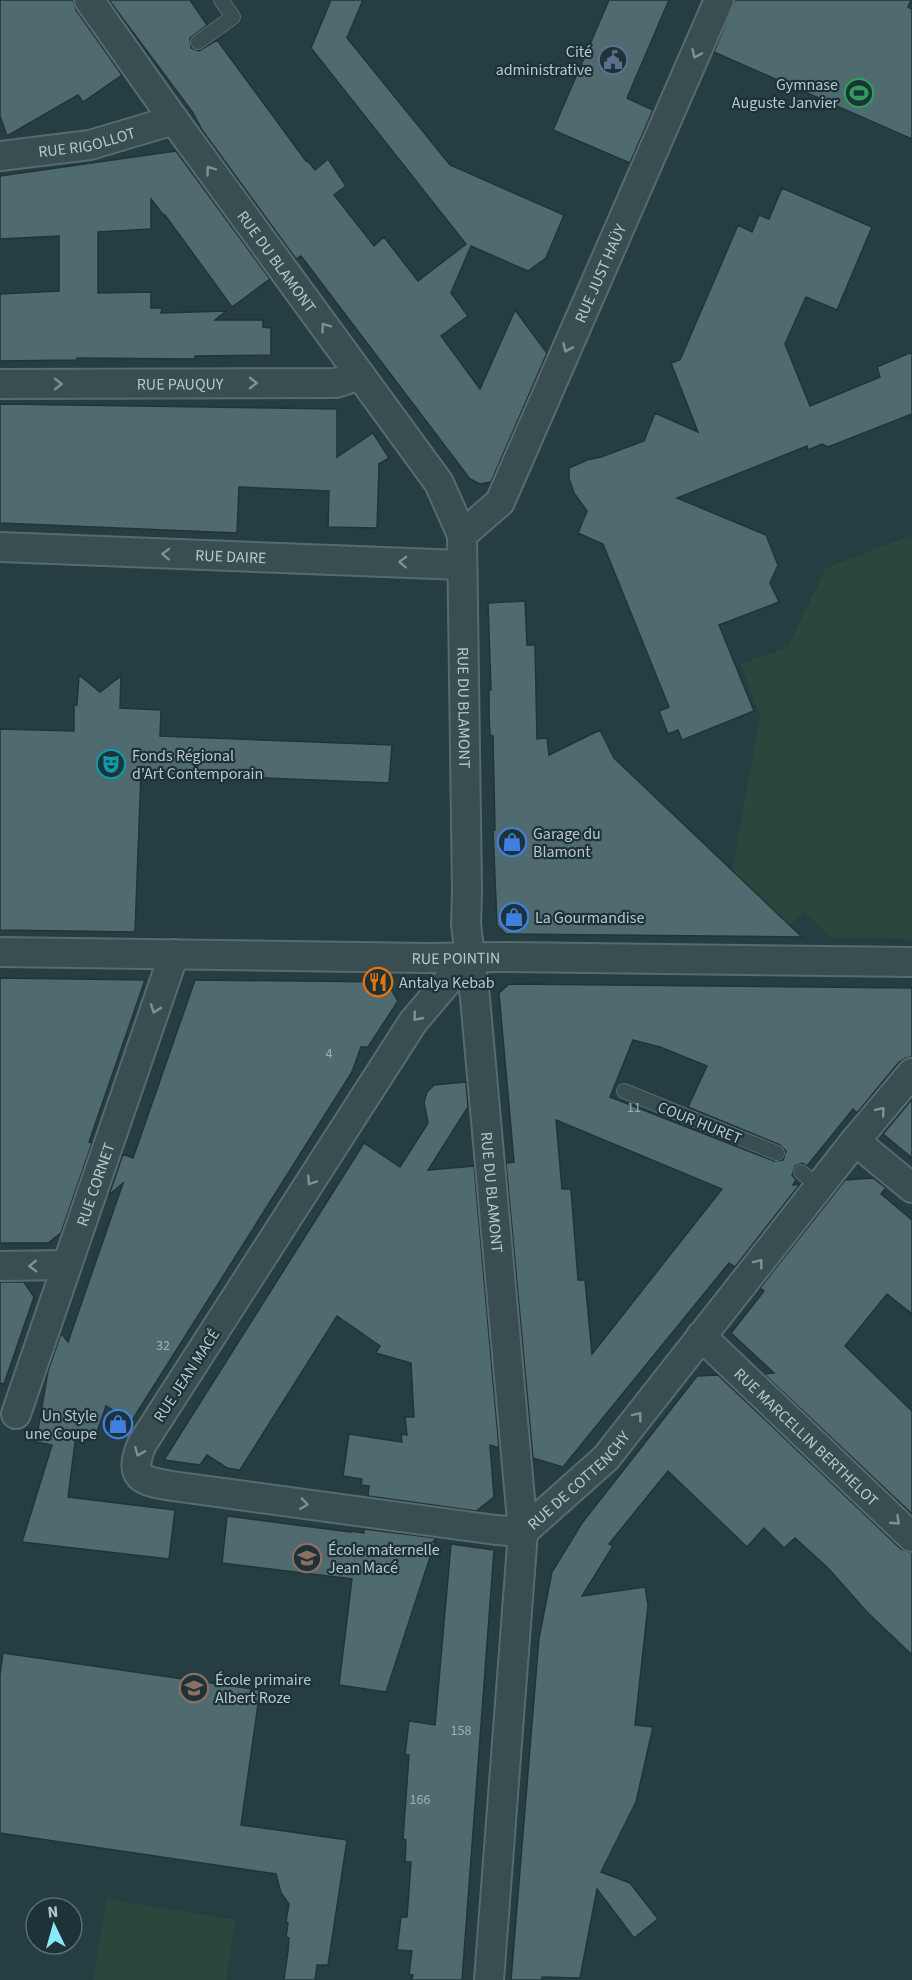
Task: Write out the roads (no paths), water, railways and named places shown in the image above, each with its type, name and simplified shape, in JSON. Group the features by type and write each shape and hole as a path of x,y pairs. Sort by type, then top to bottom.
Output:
{"street":[{"name":"RUE DU BLAMONT","path":"89,0 153,75 174,120 439,483 462,535 468,957 476,998 523,1532"},
{"name":"RUE JUST HAÜY","path":"462,535 500,502 719,0"},
{"name":"RUE RIGOLLOT","path":"0,156 90,145 174,120"},
{"name":"RUE PAUQUY","path":"0,384 336,383 360,375"},
{"name":"RUE DAIRE","path":"0,547 462,565"},
{"name":"RUE POINTIN","path":"0,952 912,962"},
{"name":"RUE CORNET","path":"15,1414 174,954"},
{"name":"RUE JEAN MACÉ","path":"468,957 413,1022 142,1444 135,1460 135,1471 144,1481 172,1486 523,1532"},
{"name":"RUE DE COTTENCHY","path":"489,1980 523,1532 606,1458 701,1336 810,1179 855,1141 912,1073"},
{"path":"855,1141 912,1188"},
{"path":"0,1266 67,1265"},
{"name":"RUE MARCELLIN BERTHELOT","path":"701,1336 912,1536"}],"lane":[{"path":"198,42 233,17 221,0"},
{"name":"COUR HURET","path":"624,1091 777,1153"}],"place":[{"name":"Cité administrative","path":"613,60"},
{"name":"Gymnase Auguste Janvier","path":"859,93"},
{"name":"Fonds Régional d'Art Contemporain","path":"111,764"},
{"name":"Garage du Blamont","path":"512,842"},
{"name":"La Gourmandise","path":"514,917"},
{"name":"Antalya Kebab","path":"378,982"},
{"name":"Un Style une Coupe","path":"118,1424"},
{"name":"École maternelle Jean Macé","path":"307,1558"},
{"name":"École primaire Albert Roze","path":"194,1688"}]}
